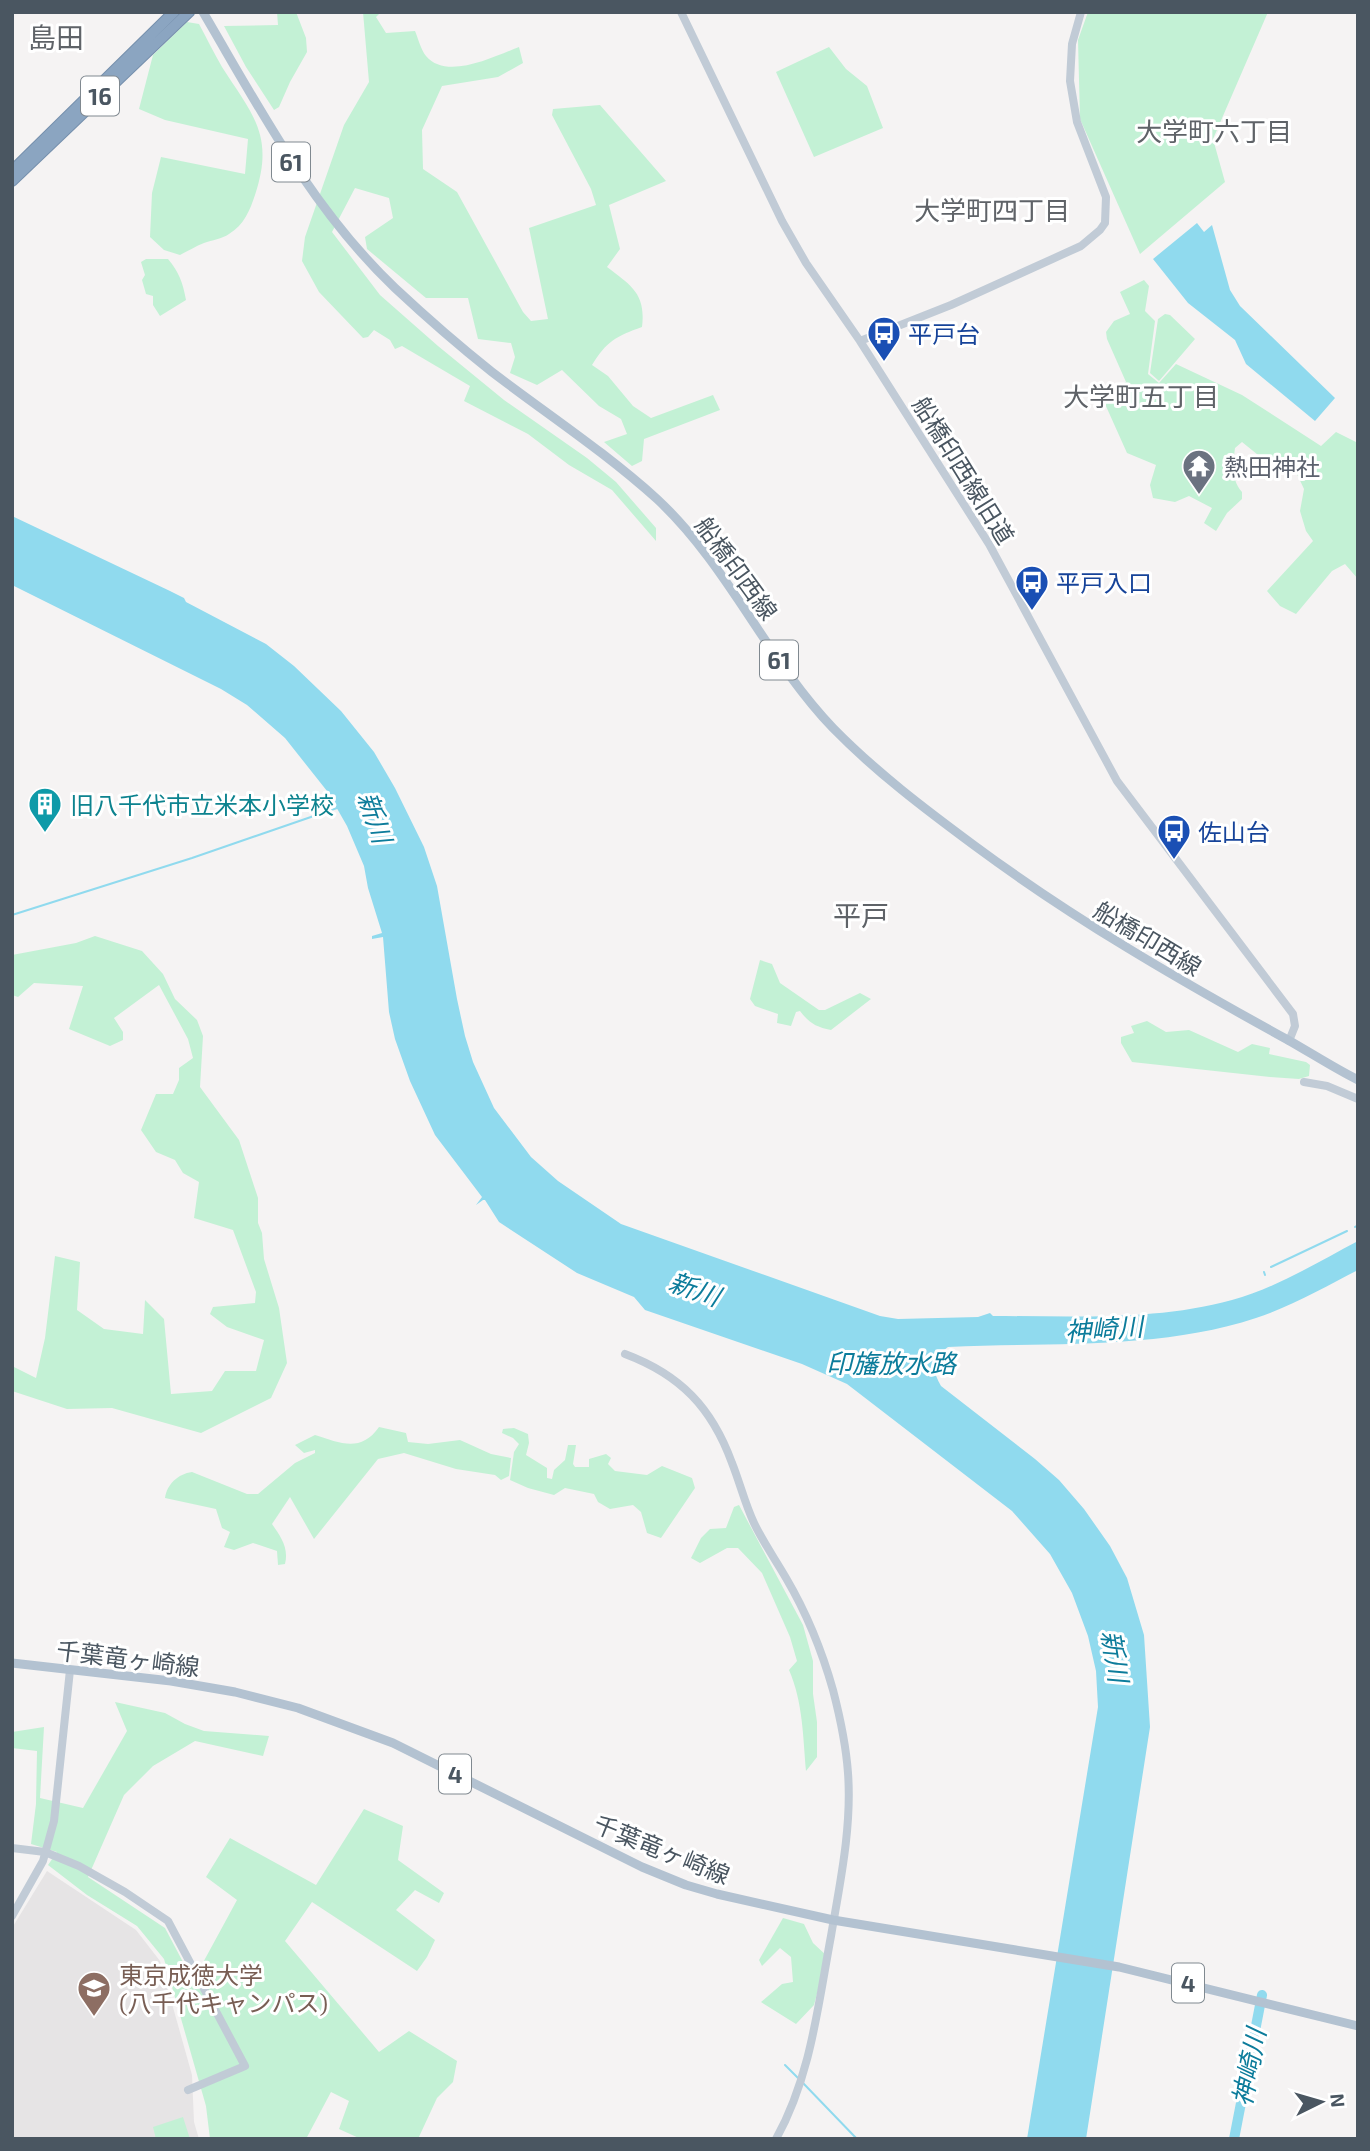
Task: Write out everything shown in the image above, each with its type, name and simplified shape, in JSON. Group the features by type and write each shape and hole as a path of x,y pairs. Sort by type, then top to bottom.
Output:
{"highway":[{"name":"16","path":"99,92 174,12"},
{"name":"16","path":"12,181 32,157 99,92 189,12"},
{"name":"16","path":"12,171 32,157"}],"main road":[{"name":"船橋印西線","path":"202,12 293,164 326,211 363,256 447,335 597,448 663,505 708,556 805,696 833,728 885,776 959,834 1058,904 1157,967 1358,1080"},
{"name":"千葉竜ヶ崎線","path":"12,1663 193,1684 309,1712 393,1743 642,1867 686,1885 754,1904 833,1920 1117,1967 1358,2026"}],"street":[{"name":"船橋印西線旧道","path":"681,12 782,221 806,262 860,341 989,544 1117,781 1293,1014 1295,1026 1289,1041"},
{"path":"860,341 951,305 1081,246 1105,223 1106,197 1077,122 1070,81 1072,44 1081,12"},
{"path":"1304,1082 1327,1086 1358,1099"},
{"path":"625,1354 652,1366 684,1387 716,1425 753,1521 787,1579 824,1662 840,1719 848,1774 848,1815 833,1920 804,2075 795,2101 776,2139"},
{"path":"12,1916 46,1853 54,1821 70,1670"},
{"path":"12,1848 46,1853 88,1871 168,1921 245,2066 188,2090"}],"shaded area":[{"name":"東京成徳大学 (八千代キャンパス)","path":"47,1871 136,1930 160,1961 192,2075 194,2122 199,2139 12,2139 12,1928"}],"green space":[{"path":"277,12 296,12 306,38 307,52 279,107 274,110 224,26 278,25"},
{"path":"363,12 381,12 376,17 386,33 415,31 426,56 435,63 446,66 471,64 519,47 523,63 498,77 442,86 422,130 423,169 457,192 523,312 531,321 548,319 529,228 596,205 591,189 552,115 553,109 600,105 666,181 609,205 620,249 607,267 635,292 642,306 642,327 612,341 592,365 608,376 633,406 651,418 713,395 720,410 644,439 642,461 632,466 604,442 627,434 621,419 599,406 562,370 537,385 510,373 515,357 511,343 478,339 468,298 426,298 367,249 365,237 393,218 389,198 355,188 332,232 380,295 504,400 587,458 616,482 656,528 656,541 612,490 569,465 528,434 464,401 470,386 402,346 395,349 390,340 374,330 368,337 363,338 319,292 302,261 305,237 344,125 369,82"},
{"path":"1088,12 1268,12 1213,139 1225,182 1140,254 1080,119 1078,40"},
{"path":"187,22 199,24 251,112 261,141 262,156 261,174 255,195 242,222 226,236 201,244 180,255 164,250 150,237 152,193 161,157 245,174 248,139 165,120 139,109 153,55"},
{"path":"829,47 846,69 867,86 883,128 814,157 776,72"},
{"path":"146,259 168,259 178,273 186,300 160,316 153,305 153,296 146,294 142,280 145,275 141,262"},
{"path":"1144,280 1149,286 1145,311 1155,321 1148,374 1159,383 1176,364 1242,395 1321,446 1336,432 1358,443 1358,579 1345,564 1332,571 1296,614 1280,606 1267,591 1313,541 1306,531 1300,511 1304,489 1296,472 1263,459 1242,442 1235,448 1233,465 1234,477 1242,492 1242,499 1227,513 1216,531 1204,523 1212,508 1189,496 1175,502 1153,498 1150,485 1156,465 1127,453 1101,395 1126,382 1106,332 1114,321 1130,314 1120,292"},
{"path":"1165,314 1170,315 1195,339 1159,381 1150,373 1158,319"},
{"path":"95,936 142,951 163,974 175,999 197,1020 203,1036 200,1087 239,1140 258,1198 258,1223 262,1233 264,1259 279,1308 287,1363 271,1398 201,1433 112,1408 67,1409 12,1391 12,1366 36,1378 45,1338 55,1256 80,1262 77,1310 104,1329 143,1334 145,1300 164,1319 171,1394 212,1391 225,1371 256,1371 264,1340 227,1327 210,1314 213,1307 255,1303 256,1292 233,1230 194,1218 199,1182 183,1173 175,1160 156,1152 141,1130 156,1094 173,1094 179,1080 179,1068 193,1058 188,1039 159,985 114,1018 123,1032 123,1040 110,1046 69,1029 83,986 34,983 18,997 12,995 12,955 76,943"},
{"path":"760,960 772,964 780,983 819,1010 825,1010 860,993 871,999 831,1030 813,1024 800,1011 796,1012 791,1026 777,1023 778,1014 755,1006 750,999"},
{"path":"1147,1021 1166,1032 1189,1030 1238,1052 1252,1044 1270,1048 1269,1054 1306,1062 1310,1065 1309,1076 1299,1079 1270,1077 1132,1062 1121,1043 1121,1037 1134,1033 1131,1026"},
{"path":"379,1427 406,1433 408,1442 428,1444 460,1440 491,1454 511,1458 509,1476 501,1480 495,1475 456,1469 404,1453 378,1459 314,1539 290,1497 272,1524 286,1553 285,1564 278,1565 277,1551 253,1543 234,1550 224,1547 230,1532 222,1528 216,1509 165,1498 174,1480 192,1472 247,1494 258,1494 295,1463 315,1453 315,1450 304,1453 295,1445 315,1435 341,1443 357,1443 372,1435"},
{"path":"514,1428 528,1434 526,1455 547,1468 547,1478 552,1479 554,1470 565,1460 568,1445 576,1445 573,1464 575,1467 589,1467 589,1459 606,1454 611,1458 608,1464 615,1471 647,1475 662,1466 692,1478 695,1488 661,1538 647,1533 641,1512 633,1505 610,1509 598,1502 594,1494 565,1488 554,1495 510,1480 514,1452 519,1444 502,1433 503,1429"},
{"path":"739,1505 803,1625 813,1661 817,1757 806,1771 800,1707 789,1670 797,1661 790,1637 762,1573 738,1548 727,1548 700,1563 691,1558 701,1538 710,1529 726,1528 734,1507"},
{"path":"115,1702 165,1713 204,1731 269,1736 263,1756 195,1741 153,1766 124,1795 88,1877 165,1928 193,1981 237,1900 206,1877 230,1838 316,1885 364,1809 403,1826 398,1860 444,1893 439,1903 415,1890 396,1910 435,1940 417,1971 312,1902 285,1941 379,2052 409,2031 457,2061 453,2082 437,2098 418,2139 361,2139 339,2129 349,2101 331,2092 306,2139 210,2139 206,2106 164,1959 137,1926 87,1895 48,1865 57,1852 31,1844 36,1804 37,1751 12,1748 12,1732 44,1727 40,1798 83,1808 127,1731"},
{"path":"783,1918 804,1924 813,1943 827,1956 814,2005 796,2024 761,2002 782,1984 793,1982 791,1957 780,1948 762,1966 759,1960"},
{"path":"183,2117 190,2139 156,2139 153,2127"}],"water":[{"path":"1197,223 1204,232 1212,225 1230,290 1240,306 1335,398 1315,421 1246,364 1235,340 1188,303 1153,259"},
{"name":"印旛放水路","path":"12,516 184,598 186,602 266,644 294,666 341,711 374,752 424,847 437,886 465,1036 473,1062 494,1108 531,1157 558,1181 621,1224 880,1316 898,1319 978,1317 990,1313 993,1316 1114,1316 1203,1307 1265,1289 1358,1241 1358,1270 1295,1302 1256,1318 1219,1328 1143,1340 948,1347 936,1360 935,1369 941,1386 1035,1459 1059,1480 1084,1509 1110,1546 1127,1578 1144,1635 1150,1727 1086,2139 1027,2139 1098,1707 1096,1671 1088,1636 1072,1593 1050,1554 1012,1511 847,1384 802,1364 645,1310 634,1297 577,1273 499,1222 485,1200 476,1205 482,1197 435,1135 410,1081 395,1039 389,1012 383,937 372,939 372,936 382,933 364,866 347,826 327,791 285,738 247,705 221,689 12,585"}],"waterway":[{"path":"12,915 192,858 337,808"},
{"path":"1271,1267 1347,1231"},
{"name":"神崎川","path":"1234,2139 1262,1995"},
{"path":"785,2065 799,2079"},
{"path":"803,2083 857,2139"}],"place":[{"name":"平戸台","path":"884,363"},
{"name":"熱田神社","path":"1199,496"},
{"name":"平戸入口","path":"1032,612"},
{"name":"旧八千代市立米本小学校","path":"45,834"},
{"name":"佐山台","path":"1174,861"},
{"name":"東京成徳大学 (八千代キャンパス)","path":"94,2018"}],"district":[{"name":"島田","path":"56,37"},
{"name":"大学町六丁目","path":"1214,130"},
{"name":"大学町四丁目","path":"992,209"},
{"name":"大学町五丁目","path":"1141,395"},
{"name":"平戸","path":"861,915"}],"water label":[{"name":"新川","path":"376,817"},
{"name":"新川","path":"695,1288"},
{"name":"新川","path":"1116,1656"}]}
